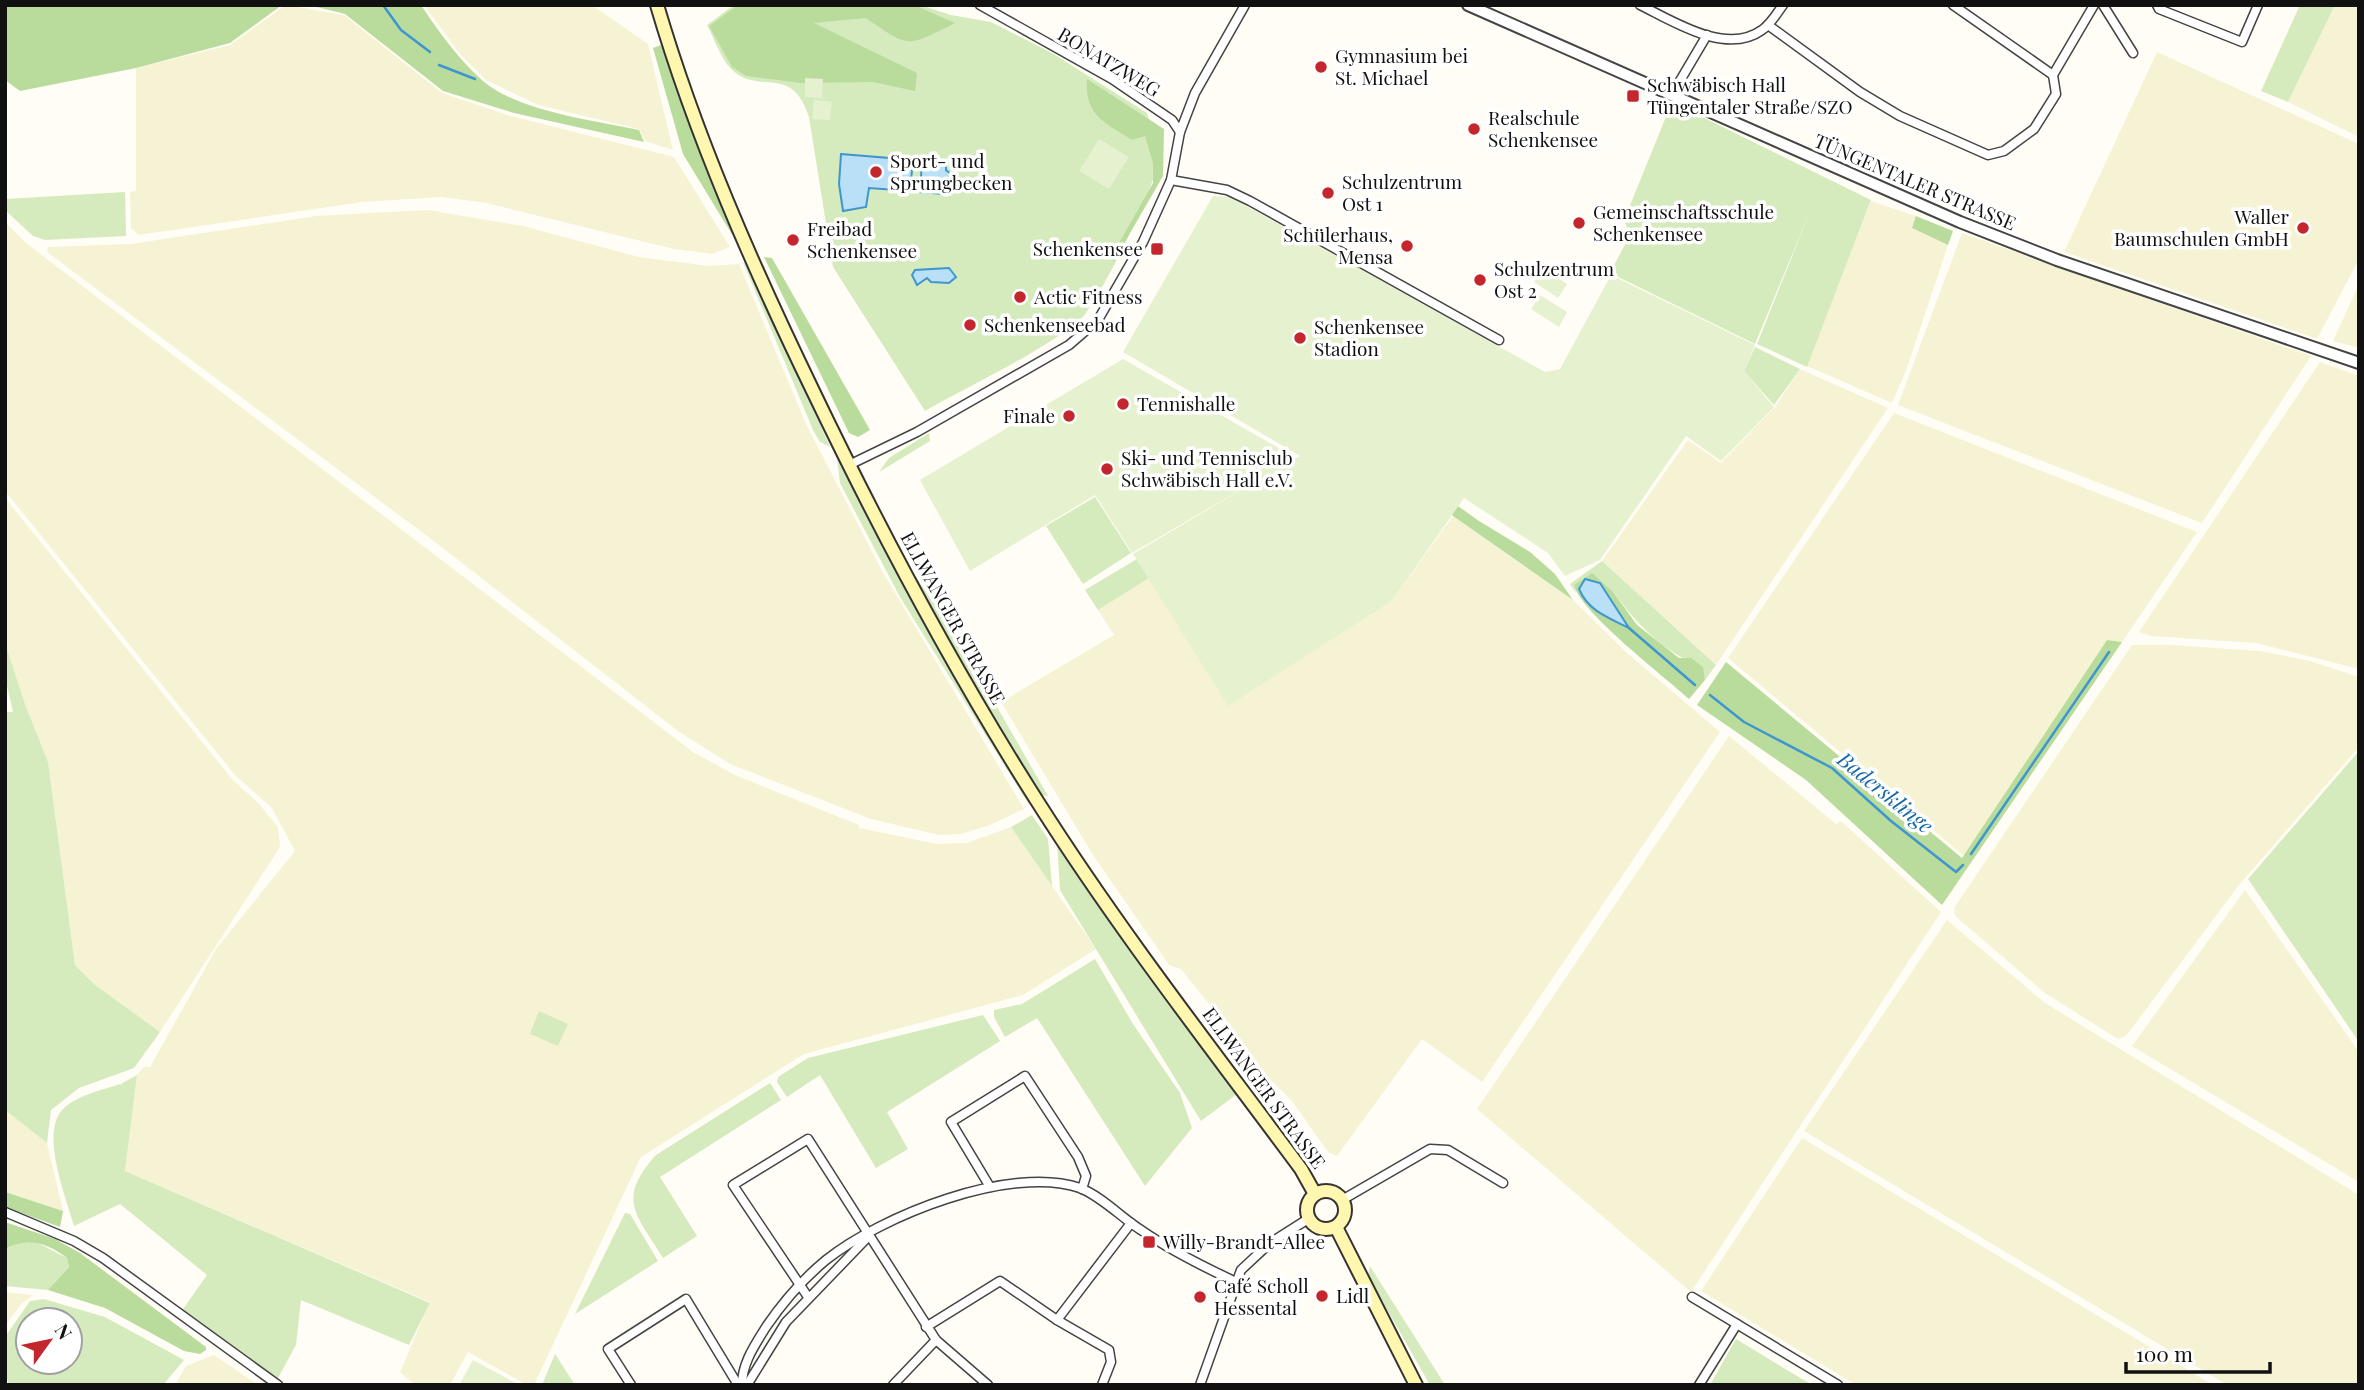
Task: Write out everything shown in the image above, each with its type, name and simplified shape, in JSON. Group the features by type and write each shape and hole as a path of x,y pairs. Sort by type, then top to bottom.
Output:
{"main road":[{"name":"ELLWANGER STRASSE","path":"657,5 687,93 748,251 849,465 950,658 1039,803 1134,944 1301,1170 1315,1194"},
{"path":"1327,1191 1342,1200 1344,1218 1336,1227 1324,1230 1308,1219 1308,1203 1315,1194 1327,1191"},
{"path":"1336,1227 1416,1385"}],"street":[{"name":"BONATZWEG","path":"980,5 1112,79 1172,120 1180,132"},
{"path":"849,465 917,432 1069,345 1088,330 1110,300 1143,242 1171,180 1180,132 1195,93 1245,5"},
{"name":"TÜNGENTALER STRASSE","path":"1468,5 1972,227 2057,260 2359,363"},
{"path":"1640,5 1707,35 1745,39 1768,25 1783,5"},
{"path":"1953,5 2053,75"},
{"path":"1768,25 1890,110 1988,155 2017,144 2034,130 2056,94 2053,75 2094,5"},
{"path":"2103,5 2133,53"},
{"path":"2157,5 2159,9 2242,42 2258,5"},
{"path":"1671,96 1707,35"},
{"path":"1171,180 1227,190 1250,201 1499,340"},
{"path":"990,1187 951,1122 1025,1076 1078,1157 1086,1176 1082,1189"},
{"path":"808,1297 798,1287 733,1185 808,1139 926,1327 936,1340 988,1385"},
{"path":"1342,1200 1430,1149 1448,1150 1503,1183"},
{"path":"742,1385 747,1360 759,1338 798,1287 826,1260 850,1243 906,1214 990,1187 1037,1182 1082,1189 1167,1247 1234,1282"},
{"path":"5,1212 74,1241 103,1258 278,1385"},
{"path":"1199,1385 1234,1282 1256,1254 1308,1219"},
{"path":"1057,1320 1131,1223"},
{"path":"742,1385 786,1322 868,1235"},
{"path":"926,1327 1000,1281 1112,1354 1102,1385"},
{"path":"1692,1297 1838,1385"},
{"path":"631,1385 608,1349 686,1299 742,1385"},
{"path":"1699,1385 1737,1324"},
{"path":"893,1385 936,1340"}],"shaded area":[{"path":"286,5 344,15 442,93 511,116 674,157 730,247 712,254 674,249 486,203 442,197 362,202 139,235 131,228 130,192 136,191 136,68 230,45"},
{"path":"424,5 592,5 648,44 673,150 645,141 639,129 538,105 486,80 460,54"},
{"path":"2335,5 2359,5 2359,137 2288,102"},
{"path":"2157,52 2359,144 2359,259 2317,339 2064,252"},
{"path":"1871,201 1916,216 1913,228 1948,245 1907,368 1892,403 1807,366"},
{"path":"428,210 523,226 639,257 709,266 739,264 806,424 882,571 1024,809 990,825 961,834 939,835 871,819 730,764 678,731 435,542 47,252 48,247 131,244 316,216"},
{"path":"5,222 26,243 693,752 735,775 859,825 859,828 937,844 967,843 1011,827 1096,949 1023,995 804,1054 641,1157 534,1385 527,1385 468,1352 450,1385 415,1385 400,1372 430,1302 125,1171 137,1075 144,1067 150,1067 216,949 295,851 272,808 235,775 5,491"},
{"path":"1962,233 2311,356 2202,523 1898,405"},
{"path":"2359,284 2359,348 2333,341"},
{"path":"2320,362 2359,376 2359,669 2256,643 2150,636 2139,632"},
{"path":"1800,369 1888,408 1716,665 1602,561 1688,440 1721,463 1775,407"},
{"path":"1894,413 2197,532 2122,642 2107,640 1964,856 1728,658"},
{"path":"5,498 232,779 259,804 278,827 280,847 160,1032 94,984 75,965 48,762 5,643"},
{"path":"1453,516 1573,600 1626,652 1720,732 1482,1082 1422,1039 1337,1156 1328,1152 1292,1101 1267,1076 1181,969 1169,965 1093,855 1001,702 1114,635 1098,610 1149,578 1228,705 1392,601"},
{"path":"2132,645 2260,651 2310,661 2359,677 2359,747 2239,885 2126,1036 2118,1039 2045,993 1955,916 1954,908"},
{"path":"1729,736 1836,824 1841,821 1941,912 1691,1292 1477,1109"},
{"path":"2245,890 2359,1052 2359,1182 2132,1046"},
{"path":"1947,920 2045,1003 2359,1195 2359,1385 2227,1385 1804,1131"},
{"path":"5,1110 47,1143 63,1211 5,1192"},
{"path":"1802,1138 2213,1385 1856,1385 1701,1291"},
{"path":"5,1292 33,1295 20,1306 14,1306 14,1314 5,1326"},
{"path":"214,1355 258,1385 175,1385 186,1366"}],"green space":[{"path":"5,5 282,5 230,43 136,68 20,91 5,80"},
{"path":"309,5 421,5 466,64 498,92 557,113 639,130 644,142 514,113 443,91 345,14"},
{"path":"734,5 920,5 951,15 991,22 1052,53 1147,113 1158,160 1155,173 1137,217 1087,312 1062,334 925,411 833,267 809,117 802,100 784,85 753,81 731,69 707,25"},
{"path":"738,5 914,5 955,23 927,37 909,41 901,40 866,18 814,23 917,73 915,91 873,82 800,83 746,76 732,67 709,26"},
{"path":"2300,5 2335,5 2288,102 2261,91"},
{"path":"661,45 736,241 683,154 653,48"},
{"path":"805,78 823,79 822,98 805,97"},
{"path":"1087,79 1164,129 1163,176 1114,261 1110,259 1153,183 1153,163 1145,136 1132,140 1098,117 1089,101"},
{"path":"814,100 832,102 830,120 812,119"},
{"path":"1672,102 1871,200 1807,367 1757,344 1811,209 1755,344 1610,273 1630,235 1624,220"},
{"path":"1099,139 1129,157 1109,189 1079,171"},
{"path":"125,192 126,236 45,240 33,236 5,210 5,199"},
{"path":"1213,196 1230,197 1545,372 1560,369 1611,275 1755,345 1744,371 1774,407 1721,461 1686,436 1600,560 1565,576 1548,553 1464,498 1392,601 1228,706 1133,554 1268,474 1132,553 1095,495 970,571 920,480 1123,359 1296,458 1300,456 1123,352"},
{"path":"1916,216 1953,231 1948,245 1912,228"},
{"path":"764,257 772,258 870,430 858,437 849,433"},
{"path":"743,262 748,264 830,447 820,442 813,430"},
{"path":"1543,268 1567,284 1558,298 1534,282"},
{"path":"1540,295 1567,312 1559,327 1531,309"},
{"path":"1755,347 1800,369 1774,405 1744,371"},
{"path":"929,433 930,441 879,472 889,458"},
{"path":"837,459 900,580 1027,794 1029,805 900,597 840,483"},
{"path":"1413,474 1479,521 1530,552 1555,574 1573,600 1453,516"},
{"path":"1095,497 1131,553 1083,584 1046,526"},
{"path":"1137,559 1149,578 1098,610 1085,590"},
{"path":"1602,561 1716,665 1705,680 1702,667 1675,654 1652,636 1613,592 1574,585 1576,593 1570,584"},
{"path":"913,573 957,637 1048,796 1041,795 977,691"},
{"path":"1592,573 1613,592 1637,625 1679,658 1691,658 1703,667 1705,680 1689,699 1625,644 1580,597 1574,585"},
{"path":"2107,640 2122,642 1942,905 1806,780 1697,705 1726,662 1962,858"},
{"path":"5,643 48,762 75,965 94,984 160,1032 134,1068 79,1088 51,1110 47,1143 5,1110 5,712 13,712 5,677"},
{"path":"2359,751 2359,1042 2248,879"},
{"path":"1032,815 1048,839 1052,886 1011,827"},
{"path":"1057,842 1171,1006 1237,1094 1201,1121 1060,890"},
{"path":"1095,959 1133,1024 1180,1093 1192,1128 1145,1186 1037,1018 1005,1037 994,1017 994,1010 1022,1004"},
{"path":"539,1011 568,1024 558,1046 530,1034"},
{"path":"983,1015 1000,1041 887,1112 908,1149 876,1168 820,1075 787,1097 777,1082 778,1077 808,1058"},
{"path":"137,1075 125,1171 430,1303 409,1345 301,1300 296,1345 278,1378 181,1312 207,1275 120,1204 74,1226 56,1164 54,1131 57,1117 77,1099 120,1084 123,1087 121,1084"},
{"path":"770,1083 781,1100 660,1177 697,1236 663,1258 638,1218 634,1207 636,1184 656,1155"},
{"path":"5,1192 63,1211 60,1227 5,1207"},
{"path":"625,1213 630,1214 658,1261 575,1314"},
{"path":"5,1222 55,1239 80,1253 206,1347 206,1350 200,1354 184,1351 105,1308 48,1290 69,1267 67,1258 37,1243 22,1243 5,1249"},
{"path":"36,1242 67,1258 69,1267 48,1290 5,1286 5,1249 17,1243"},
{"path":"1370,1266 1445,1385 1430,1385 1368,1276"},
{"path":"44,1299 68,1306 27,1306 30,1301"},
{"path":"84,1311 105,1317 184,1360 163,1385 9,1385 5,1373 5,1337 14,1324 14,1376 84,1376"},
{"path":"1736,1339 1812,1385 1710,1385"},
{"path":"555,1354 575,1385 542,1385"},
{"path":"473,1360 519,1385 459,1385"}],"water":[{"name":"Sport- und Sprungbecken","path":"841,154 913,160 910,191 869,188 866,207 843,211 839,184"},
{"path":"931,160 946,161 946,170 952,175 950,182 945,183 944,194 920,192 922,162 930,163"},
{"path":"949,268 956,277 949,283 931,282 927,278 917,285 912,275 915,270"},
{"path":"1585,579 1600,583 1629,628 1600,613 1588,603 1579,589"}],"waterway":[{"name":"Badersklinge","path":"383,5 401,30 430,52"},
{"name":"Badersklinge","path":"439,65 475,79"},
{"name":"Badersklinge","path":"1629,628 1695,685"},
{"name":"Badersklinge","path":"1971,854 2109,652"},
{"name":"Badersklinge","path":"1710,695 1744,722 1832,768 1891,821 1956,872 1963,865"}],"place":[{"name":"Gymnasium bei St. Michael","path":"1321,67"},
{"name":"Schwäbisch Hall Tüngentaler Straße/SZO","path":"1633,96"},
{"name":"Realschule Schenkensee","path":"1474,129"},
{"name":"Sport- und Sprungbecken","path":"876,172"},
{"name":"Schulzentrum Ost 1","path":"1328,193"},
{"name":"Gemeinschaftsschule Schenkensee","path":"1579,223"},
{"name":"Waller Baumschulen GmbH","path":"2303,228"},
{"name":"Freibad Schenkensee","path":"793,240"},
{"name":"Schülerhaus, Mensa","path":"1407,246"},
{"name":"Schenkensee","path":"1157,249"},
{"name":"Schulzentrum Ost 2","path":"1480,280"},
{"name":"Actic Fitness","path":"1020,297"},
{"name":"Schenkenseebad","path":"970,325"},
{"name":"Schenkensee Stadion","path":"1300,338"},
{"name":"Tennishalle","path":"1123,404"},
{"name":"Finale","path":"1069,416"},
{"name":"Ski- und Tennisclub Schwäbisch Hall e.V.","path":"1107,469"},
{"name":"Willy-Brandt-Allee","path":"1149,1242"},
{"name":"Lidl","path":"1322,1296"},
{"name":"Café Scholl Hessental","path":"1200,1297"}]}
